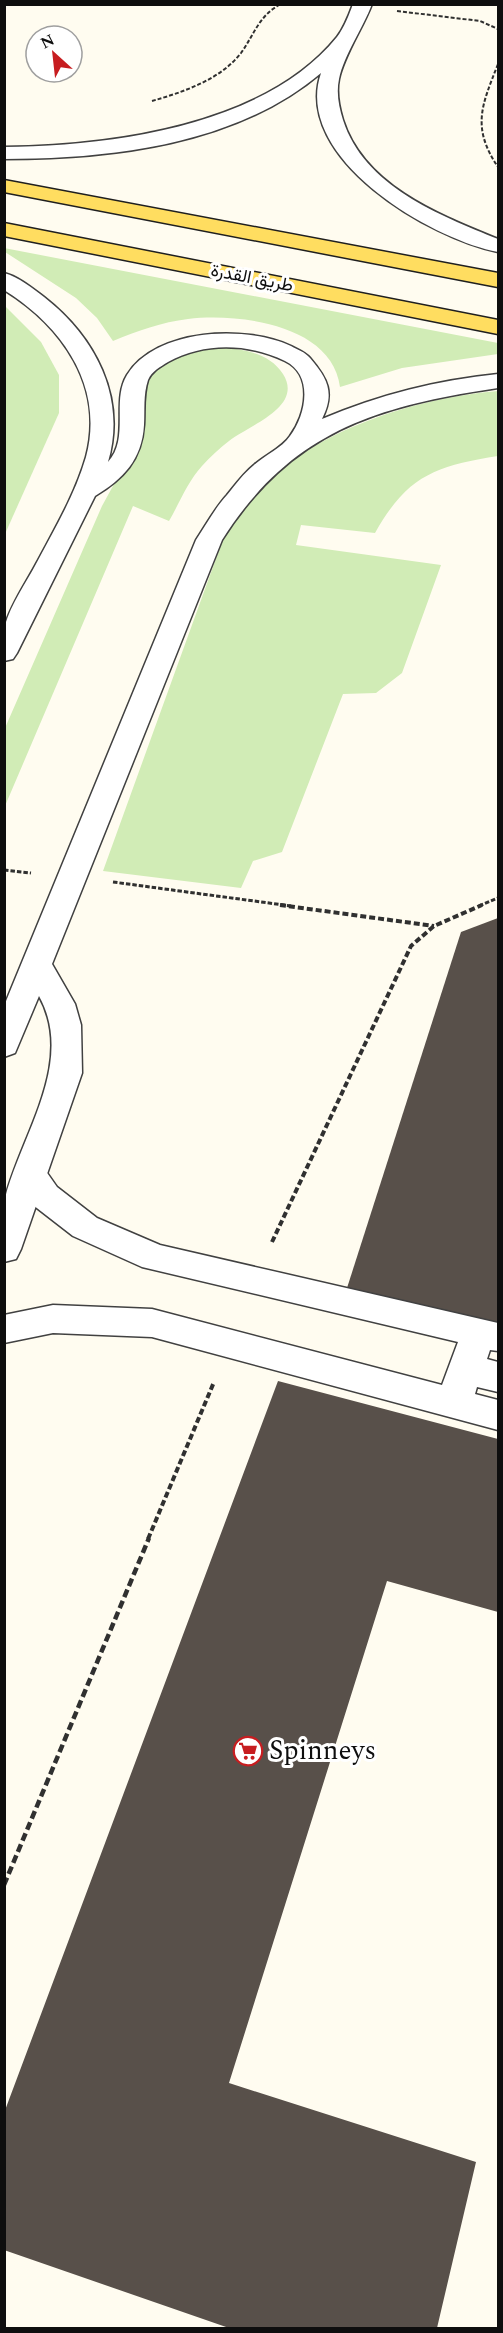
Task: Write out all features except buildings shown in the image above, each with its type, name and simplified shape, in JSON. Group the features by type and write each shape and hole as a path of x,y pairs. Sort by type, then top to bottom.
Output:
{"main road":[{"name":"طريق القدرة","path":"4,186 498,280"},
{"name":"طريق القدرة","path":"4,229 498,327"}],"street":[{"path":"363,6 330,76 328,98 332,122 343,145 361,168 387,190 419,211 457,230 498,246"},
{"path":"4,153 60,152 123,144 220,120 292,85 350,37"},
{"path":"4,280 41,304 62,324 79,345 91,367 99,391 102,434 85,492 4,653"},
{"path":"85,492 109,479 124,462 131,436 134,387 138,375 160,355 186,345 216,340 257,343 292,356 306,365 316,375 320,391 319,408 301,440"},
{"path":"4,1045 214,530 224,511 245,485 270,461 301,440 365,410 400,398 498,381"},
{"path":"4,1250 60,1097 66,1073 68,1049 66,1025 60,1004 37,965"},
{"path":"31,1176 45,1196 85,1227 154,1257 489,1335 482,1373 453,1404"},
{"path":"4,1329 53,1319 152,1323 498,1415"}],"path":[{"path":"147,103 193,86 234,61 246,47 266,12 281,4"},
{"path":"363,6 466,19 498,29"},
{"path":"498,64 480,113 479,128 483,143 498,167"},
{"path":"4,870 73,877 434,926"}],"green space":[{"path":"4,248 498,343 498,354 402,368 340,387 333,366 320,349 302,336 256,321 232,318 188,319 150,327 113,341 97,318 76,298 5,252"},
{"path":"5,306 41,342 59,375 59,413 5,534"},
{"path":"222,347 248,351 271,361 283,374 288,386 286,396 271,414 229,441 205,463 192,479 169,521 133,506 5,806 5,728 102,506 131,453 139,395 152,367 193,350"},
{"path":"498,391 498,456 457,464 425,477 399,498 375,533 301,525 296,545 441,565 402,673 376,693 343,694 282,852 253,861 241,888 103,871 222,542 239,510 263,484 291,461 356,425 428,402"}],"place":[{"name":"Spinneys","path":"248,1751"}]}
